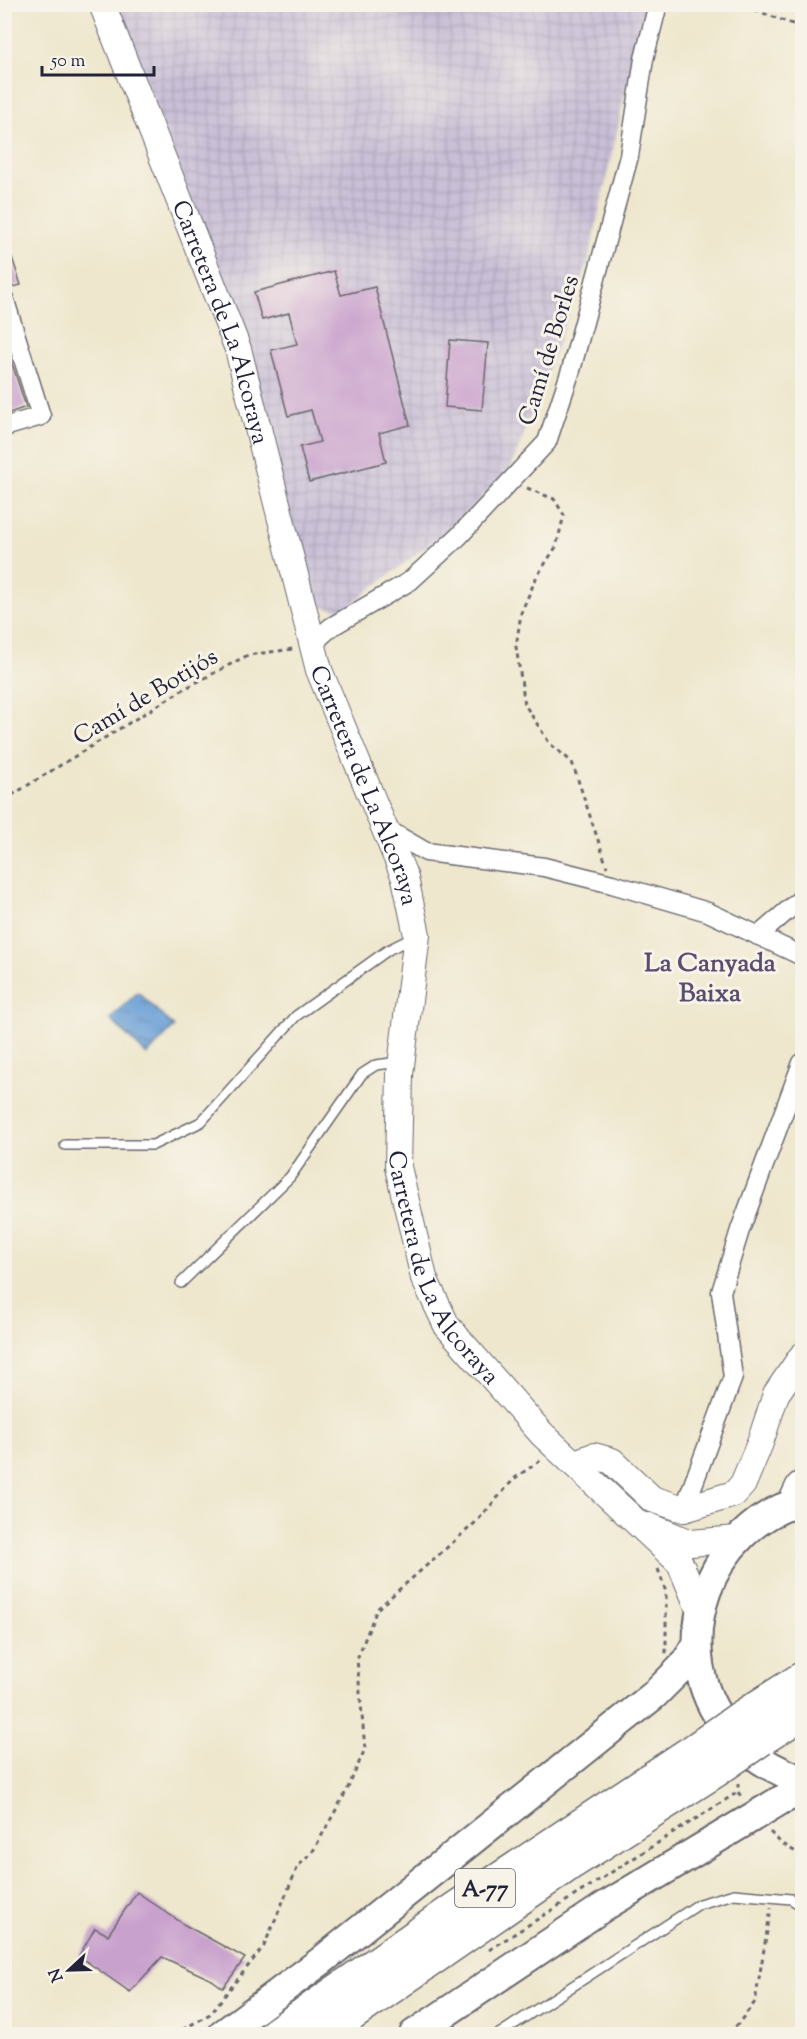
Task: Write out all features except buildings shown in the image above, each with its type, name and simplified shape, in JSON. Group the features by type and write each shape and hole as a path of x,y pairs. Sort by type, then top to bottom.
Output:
{"highway":[{"name":"A-77","path":"323,2034 562,1869 717,1770 750,1729 802,1678"},
{"name":"A-77","path":"750,1729 802,1713"},
{"name":"A-77","path":"276,2034 465,1902 717,1770"}],"main road":[{"path":"800,1497 774,1512 737,1539 714,1572 700,1611 697,1645 704,1685 722,1722 734,1738 765,1764 802,1780"},
{"path":"223,2034 321,1961 654,1695 683,1666 697,1645"},
{"path":"414,2034 605,1906 781,1800 802,1791"}],"street":[{"name":"Carretera de La Alcoraya","path":"102,4 238,349 319,670 405,878 417,935 401,1062 398,1167 424,1278 447,1326 542,1434 680,1563 700,1611"},
{"name":"Camí de Borles","path":"312,644 331,627 410,581 459,536 547,442 571,370 629,156 644,59 658,4"},
{"path":"4,298 41,416 4,427"},
{"path":"383,827 426,852 544,867 708,912 802,956"},
{"path":"758,936 802,898"},
{"path":"684,1509 734,1377 721,1292 740,1230 802,1063"},
{"path":"566,1456 594,1456 612,1461 652,1499 684,1509 734,1494 743,1484 760,1443 776,1394 802,1356"},
{"path":"632,1519 691,1543 737,1539"}],"lane":[{"path":"65,1145 153,1145 201,1122 296,1016 388,950 417,935"},
{"path":"181,1283 290,1177 362,1074 376,1065 401,1062"},
{"path":"499,2034 699,1904 734,1894 791,1899 802,1906"}],"path":[{"path":"738,4 798,26 802,25"},
{"path":"511,482 554,499 564,515 556,547 537,576 521,613 516,647 525,705 550,744 572,762 612,884"},
{"name":"Camí de Botijós","path":"4,800 184,689 248,655 312,644"},
{"path":"175,2034 210,2014 264,1946 298,1866 312,1853 347,1790 365,1749 357,1659 377,1609 476,1522 515,1478 566,1456"},
{"path":"488,1951 717,1770"},
{"path":"730,2034 754,2002 773,1898"}],"shaded area":[{"path":"117,5 645,5 588,262 512,466 452,527 342,611 310,604 242,336"}],"water":[{"path":"138,992 174,1027 147,1055 110,1019"}],"district":[{"name":"La Canyada Baixa","path":"710,977"}]}
